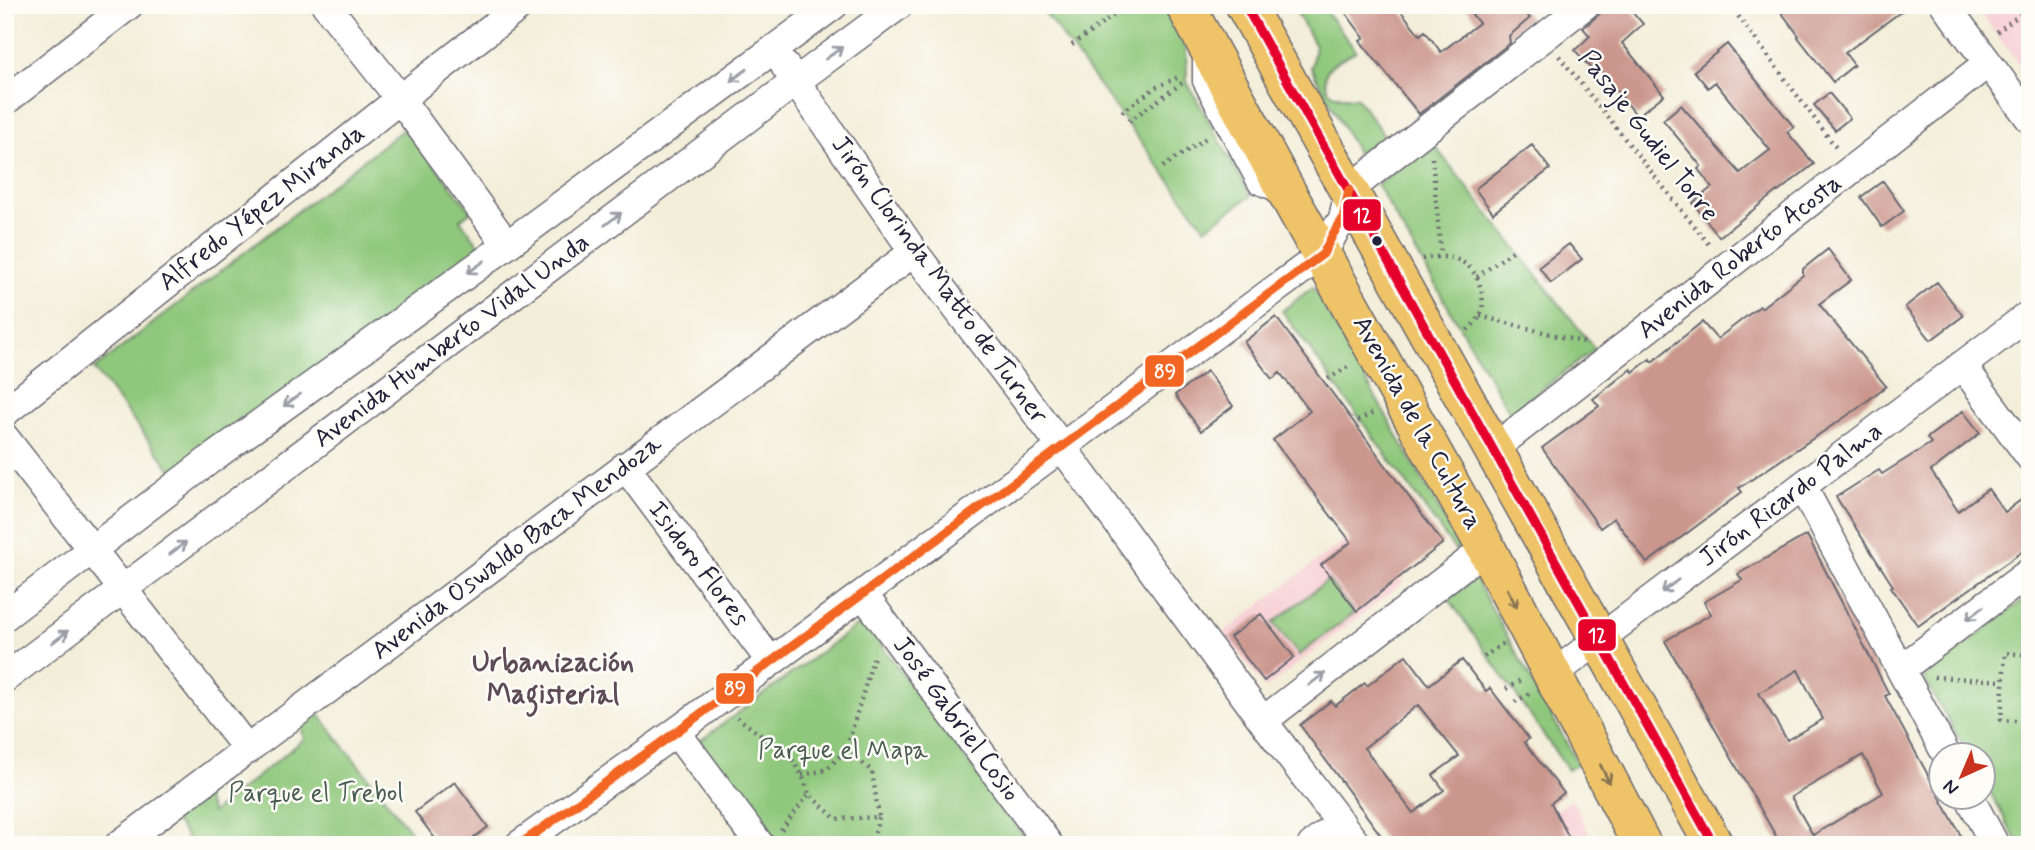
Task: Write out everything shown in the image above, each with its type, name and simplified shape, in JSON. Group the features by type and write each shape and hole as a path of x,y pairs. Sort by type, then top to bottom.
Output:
{"highway":[{"name":"Avenida de la Cultura","path":"1245,5 1492,450 1615,628 1714,845"},
{"name":"Avenida de la Cultura","path":"1193,19 1486,548 1642,845"}],"street":[{"path":"5,101 129,5"},
{"path":"326,5 400,99 507,245"},
{"name":"Alfredo Yépez Miranda","path":"5,412 521,5"},
{"name":"Avenida Humberto Vidal Unda","path":"5,616 208,461 834,5"},
{"name":"Avenida Humberto Vidal Unda","path":"5,678 899,5"},
{"path":"519,845 1324,254 1343,219 1349,190 1585,5"},
{"path":"1945,5 2030,118"},
{"name":"Jirón Clorinda Matto de Turner","path":"774,49 914,251 1349,834"},
{"name":"Avenida Roberto Acosta","path":"1492,450 1988,63"},
{"name":"Avenida Oswaldo Baca Mendoza","path":"119,845 914,251"},
{"name":"Jirón Ricardo Palma","path":"1552,675 2030,314"},
{"path":"1962,365 2030,457"},
{"path":"5,438 248,750"},
{"name":"Isidoro Flores","path":"625,466 771,662"},
{"path":"1802,486 1914,673 1942,742"},
{"path":"1263,721 1486,548"},
{"path":"1914,673 2030,572"},
{"name":"José Gabriel Cosio","path":"863,594 1049,845"},
{"path":"676,732 769,839"},
{"path":"1978,812 1995,845"},
{"path":"1312,845 1349,834"}],"path":[{"path":"1072,45 1129,5"},
{"path":"1730,5 1842,155"},
{"path":"1996,32 2030,7"},
{"name":"Pasaje Gudiel Torre","path":"1558,54 1715,253"},
{"path":"1122,112 1156,87 1182,76"},
{"path":"1129,121 1182,83"},
{"path":"1163,167 1211,135"},
{"path":"1432,156 1441,255"},
{"path":"1477,277 1514,250"},
{"path":"1422,259 1441,255 1467,265 1477,277 1483,303 1480,317 1465,333"},
{"path":"1480,317 1586,343"},
{"path":"1328,379 1358,361"},
{"path":"1358,421 1384,407"},
{"path":"1484,657 1511,638"},
{"path":"802,775 826,770 846,750 877,644"},
{"path":"2030,655 2006,653 2001,720 2029,722 2027,749 2030,749"},
{"path":"1914,673 2003,681"},
{"path":"737,716 791,758 802,775 809,794 836,819 879,817"},
{"path":"846,750 872,771 879,817 872,845"},
{"path":"769,839 809,794"}],"shaded area":[{"path":"1974,5 2030,5 2030,79 1995,33"},
{"path":"1361,527 1403,583 1266,688 1223,633"},
{"path":"1572,799 1595,845 1509,845"}],"green space":[{"path":"1039,5 1166,5 1186,43 1187,82 1251,196 1205,228"},
{"path":"1293,5 1321,5 1356,51 1331,66 1325,81 1334,95 1357,98 1386,138 1360,158 1311,68 1315,46"},
{"path":"405,128 471,211 460,220 483,250 173,472 94,369"},
{"path":"1430,140 1595,349 1510,413 1377,185"},
{"path":"1313,287 1460,546 1455,550 1282,311"},
{"path":"1475,578 1578,764 1568,770 1449,599"},
{"path":"1328,580 1354,613 1299,655 1273,623"},
{"path":"2030,595 2030,845 2019,845 1996,803 1996,742 1961,742 1923,677"},
{"name":"Parque el Mapa","path":"863,621 1030,845 767,845 693,746"},
{"name":"Parque el Trebol","path":"313,707 421,845 193,845 171,816 203,793 212,813 304,739 299,718"}],"building":[{"path":"1340,5 1396,5 1420,35 1425,31 1441,52 1479,23 1464,5 1519,5 1530,18 1509,36 1510,43 1419,114 1360,41 1364,38"},
{"path":"1610,5 1627,5 1643,24 1622,43 1664,95 1637,116 1597,65 1592,70 1575,50 1590,36 1583,28"},
{"path":"1776,5 1910,5 1845,53 1854,65 1833,82"},
{"path":"1727,44 1794,127 1787,132 1814,164 1719,237 1693,203 1712,187 1698,169 1701,166 1663,120 1681,105 1740,173 1770,150 1715,82 1708,88 1694,71"},
{"path":"1829,93 1850,118 1835,130 1814,105"},
{"path":"1532,145 1550,169 1493,213 1475,189"},
{"path":"1883,181 1904,211 1882,227 1861,197"},
{"path":"1569,244 1582,259 1551,283 1539,267"},
{"path":"1828,249 1851,280 1819,304 1886,386 1857,409 1739,488 1742,492 1647,563 1614,518 1600,528 1542,448 1599,406 1593,399 1631,369 1633,372 1650,359 1652,362 1702,322 1717,339 1803,275 1803,269"},
{"path":"1937,282 1963,316 1931,340 1905,307"},
{"path":"1276,317 1443,543 1357,611 1321,565 1351,542 1273,440 1310,411 1280,373 1272,379 1244,342"},
{"path":"1207,371 1233,406 1201,431 1175,395"},
{"path":"1963,411 1980,433 1931,471 1958,511 1988,489 2005,512 2030,493 2030,546 1918,626 1836,497 1879,470 1882,474 1931,443 1927,438"},
{"path":"1807,535 1889,694 1885,696 1926,771 1926,812 1948,812 1966,845 1781,845 1665,641 1711,614 1704,602 1742,580 1738,574","holes":["1798,670 1823,719 1787,740 1759,693","1863,755 1883,793 1813,835 1791,797"]},
{"path":"1261,614 1294,657 1264,681 1230,637"},
{"path":"1406,655 1429,685 1462,660 1486,691 1490,688 1529,739 1524,742 1564,793 1551,803 1573,845 1388,845 1300,725 1331,701 1335,706 1365,683 1367,686","holes":["1418,705 1459,756 1433,775 1444,790 1413,813 1364,748"]},
{"path":"455,782 488,827 464,845 440,845 415,812"}],"transit line":[{"name":"12","path":"1245,5 1714,845"},
{"name":"89","path":"519,845 1323,254 1343,219 1349,190"}],"district":[{"name":"Urbanización Magisterial","path":"553,679"}]}
